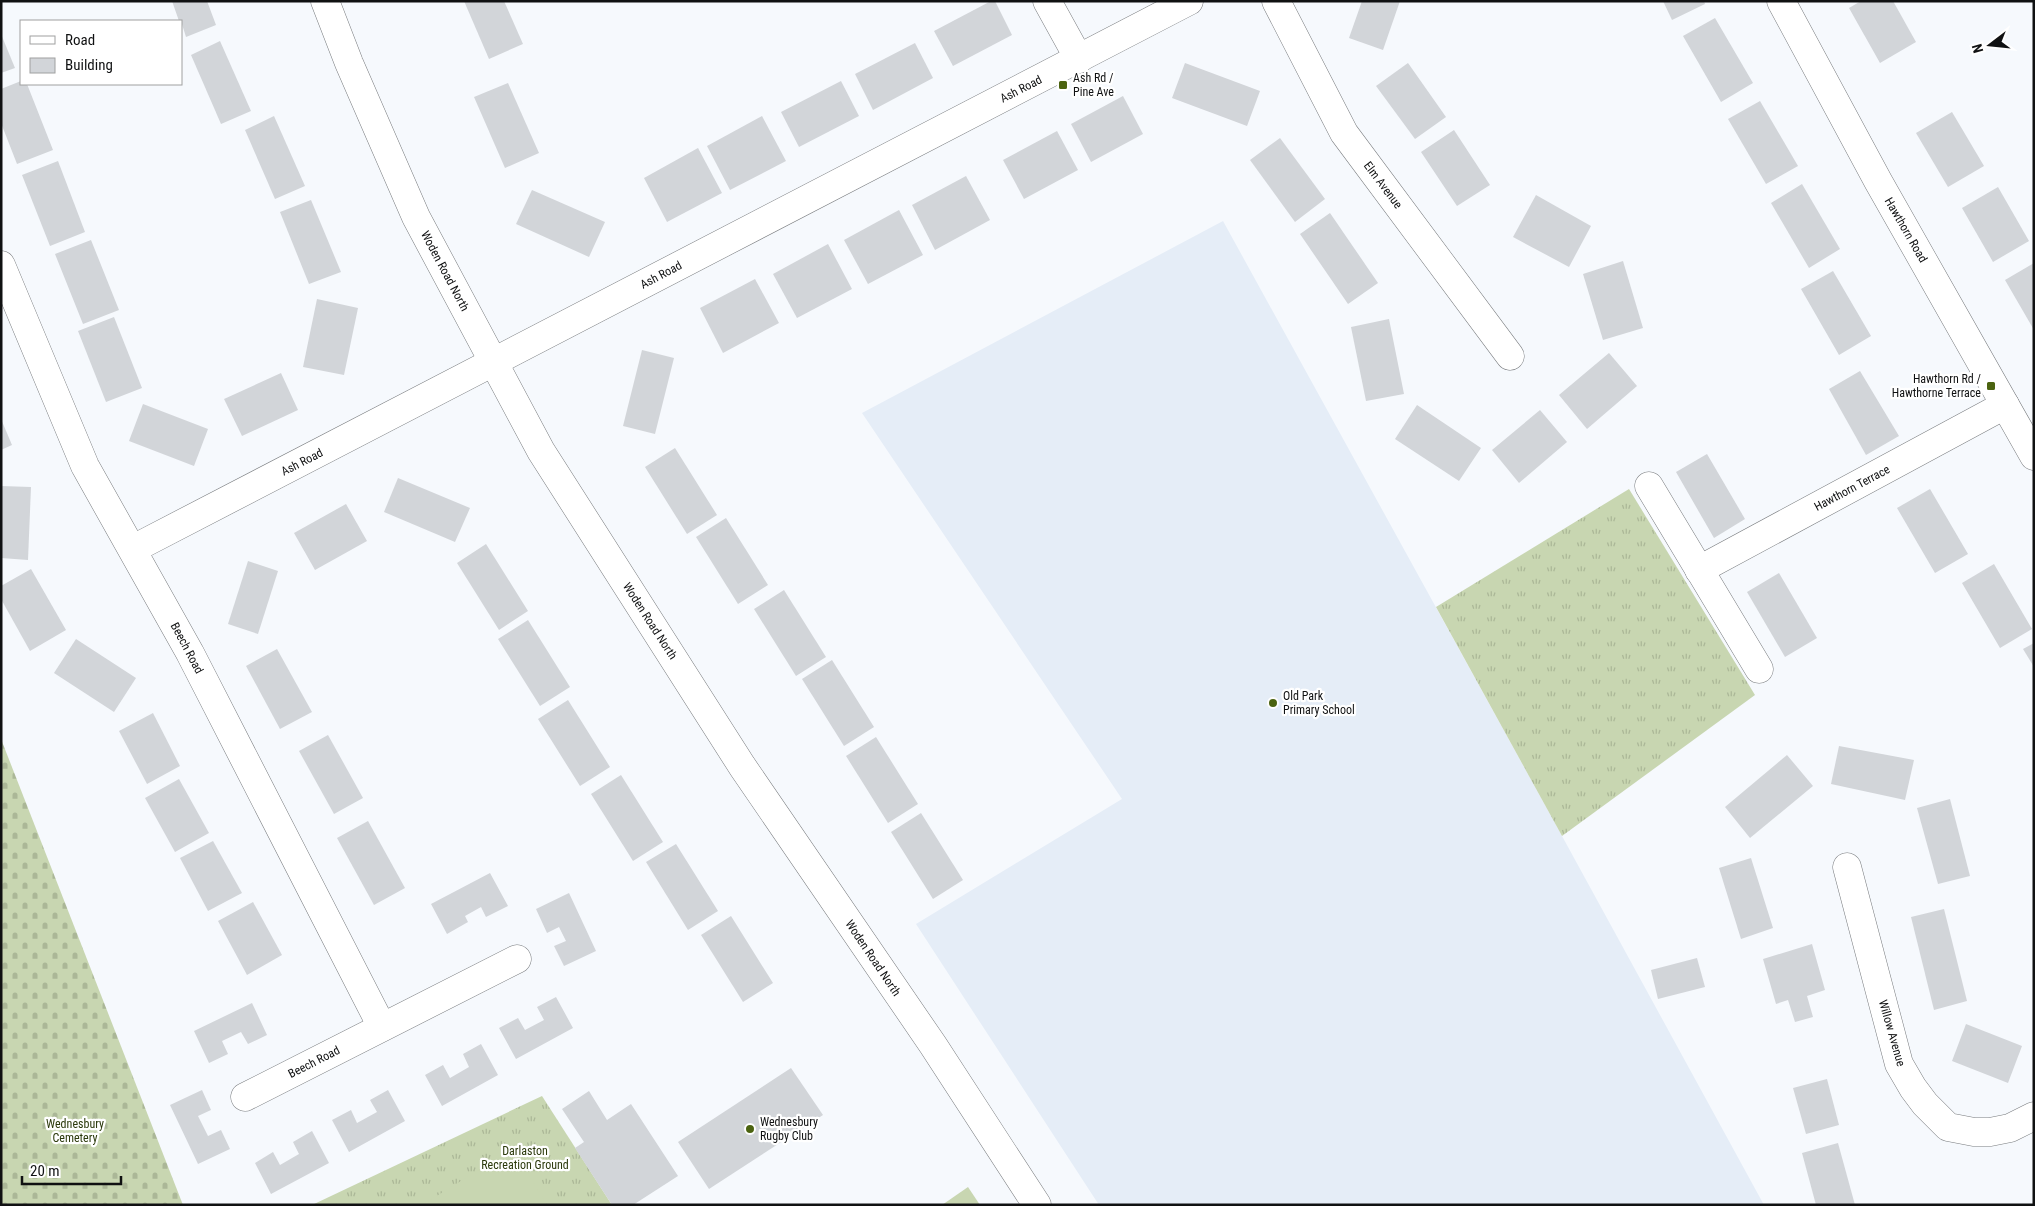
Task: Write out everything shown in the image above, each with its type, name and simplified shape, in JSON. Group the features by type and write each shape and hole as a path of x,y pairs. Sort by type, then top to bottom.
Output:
{"street":[{"name":"Woden Road North","path":"325,1 349,63 416,217 541,451 742,766 927,1037 1037,1205"},
{"path":"1047,1 1078,59"},
{"name":"Ash Road","path":"133,549 1189,1"},
{"name":"Elm Avenue","path":"1276,1 1344,133 1510,356"},
{"name":"Hawthorn Road","path":"1781,1 1878,181 2034,456"},
{"name":"Beech Road","path":"1,265 85,466 190,653 382,1027"},
{"name":"Hawthorn Terrace","path":"1699,570 2005,406"},
{"path":"1649,486 1759,669"},
{"name":"Willow Avenue","path":"1847,866 1899,1064 1920,1099 1948,1127 1974,1132 1990,1132 2010,1128 2034,1116"},
{"name":"Beech Road","path":"245,1097 517,959"}],"shaded area":[{"name":"Old Park Primary School","path":"1223,221 1764,1205 1099,1205 916,924 1122,799 862,413"}],"green space":[{"path":"1629,489 1755,695 1562,836 1436,607"},
{"name":"Wednesbury Cemetery","path":"1,739 183,1205 1,1205"},
{"name":"Darlaston Recreation Ground","path":"542,1096 612,1205 312,1205"},
{"path":"513,1149 547,1205 422,1205"},
{"path":"968,1187 980,1205 942,1205"}],"building":[{"path":"172,1 207,1 216,25 186,37 182,20 179,20"},
{"path":"464,1 504,1 523,44 489,59"},
{"path":"991,1 995,1 1012,35 953,66 934,31"},
{"path":"1362,1 1400,1 1383,50 1349,38"},
{"path":"1663,1 1704,1 1705,4 1672,20"},
{"path":"1861,1 1893,1 1916,42 1880,63 1849,8"},
{"path":"1715,18 1753,83 1721,102 1683,36"},
{"path":"1,34 15,68 1,73"},
{"path":"220,41 251,111 221,124 191,55"},
{"path":"915,43 933,78 873,110 855,74"},
{"path":"1185,63 1260,91 1247,126 1172,98"},
{"path":"1408,63 1446,117 1415,139 1376,86"},
{"path":"20,81 20,85 27,85 53,150 17,164 1,123 1,89"},
{"path":"841,81 859,116 799,147 781,112"},
{"path":"508,83 539,153 505,168 474,97"},
{"path":"1123,96 1143,134 1091,162 1071,124"},
{"path":"1760,101 1798,166 1766,184 1728,119"},
{"path":"1952,112 1984,166 1948,187 1916,133"},
{"path":"274,116 305,186 275,199 245,130"},
{"path":"762,116 786,161 730,190 707,146"},
{"path":"1454,130 1490,185 1457,206 1421,152"},
{"path":"1057,131 1078,170 1024,199 1003,160"},
{"path":"1280,138 1325,199 1295,222 1250,160"},
{"path":"698,148 722,193 667,222 644,178"},
{"path":"58,161 85,232 50,246 22,175"},
{"path":"966,176 990,220 935,250 912,205"},
{"path":"1802,184 1840,249 1809,268 1771,203"},
{"path":"1998,187 2029,241 1993,262 1962,208"},
{"path":"532,190 605,222 589,257 516,224"},
{"path":"1536,195 1591,226 1569,267 1513,237"},
{"path":"311,200 341,272 309,284 280,212"},
{"path":"899,210 923,255 868,284 844,240"},
{"path":"1330,213 1378,283 1348,304 1300,234"},
{"path":"91,240 119,310 83,324 55,254"},
{"path":"828,244 852,289 797,318 773,274"},
{"path":"1623,261 1643,328 1603,340 1583,274"},
{"path":"2034,263 2034,330 2005,280"},
{"path":"1833,271 1871,336 1839,355 1801,289"},
{"path":"755,279 779,323 723,353 700,308"},
{"path":"317,299 358,308 344,375 303,367"},
{"path":"114,317 142,388 106,402 78,331"},
{"path":"1389,319 1404,394 1366,401 1351,327"},
{"path":"642,350 674,358 655,434 623,426"},
{"path":"1609,353 1637,386 1587,429 1559,395"},
{"path":"1860,371 1899,436 1866,455 1829,389"},
{"path":"281,373 298,410 242,436 224,399"},
{"path":"143,404 208,429 194,466 129,441"},
{"path":"1417,405 1481,448 1459,481 1395,439"},
{"path":"1540,410 1567,442 1519,483 1492,450"},
{"path":"1,419 12,445 1,450"},
{"path":"675,448 717,515 687,534 645,467"},
{"path":"1707,454 1745,519 1714,538 1676,472"},
{"path":"398,478 470,508 455,542 384,512"},
{"path":"1,486 31,487 28,560 1,558"},
{"path":"1930,489 1968,554 1935,573 1897,508"},
{"path":"346,504 367,541 315,570 294,533"},
{"path":"726,518 768,585 738,604 696,537"},
{"path":"486,544 528,611 499,630 457,563"},
{"path":"248,561 278,571 258,634 228,624"},
{"path":"1994,564 2032,629 2000,648 1962,583"},
{"path":"31,569 66,630 30,651 1,599 1,586"},
{"path":"1779,573 1817,638 1785,657 1747,592"},
{"path":"784,590 826,657 796,676 754,609"},
{"path":"528,620 570,687 540,706 498,639"},
{"path":"76,639 136,678 114,712 54,673"},
{"path":"2034,643 2034,667 2023,649"},
{"path":"277,649 312,712 280,729 246,666"},
{"path":"832,660 874,727 844,746 802,679"},
{"path":"568,700 610,767 580,786 538,719"},
{"path":"153,713 180,766 147,784 119,731"},
{"path":"328,735 363,798 334,814 299,751"},
{"path":"876,737 918,804 888,823 846,756"},
{"path":"1839,746 1914,760 1905,800 1831,784"},
{"path":"1787,755 1813,786 1750,838 1725,807"},
{"path":"621,775 663,842 633,861 591,794"},
{"path":"179,779 209,833 175,852 145,798"},
{"path":"1950,799 1970,876 1938,884 1917,808"},
{"path":"921,813 963,880 933,899 891,832"},
{"path":"368,821 405,888 374,905 337,838"},
{"path":"213,841 242,893 208,911 180,858"},
{"path":"676,844 718,911 688,930 646,862"},
{"path":"1751,858 1773,928 1741,939 1719,868"},
{"path":"490,873 508,906 486,917 481,907 465,916 468,922 447,934 431,904"},
{"path":"569,893 596,951 564,966 554,946 566,941 559,927 547,933 536,909"},
{"path":"253,902 282,955 247,975 218,921"},
{"path":"1944,909 1967,1001 1934,1010 1911,917"},
{"path":"731,916 773,983 743,1002 701,935"},
{"path":"1812,944 1825,990 1807,996 1813,1017 1795,1022 1788,1000 1776,1004 1763,959"},
{"path":"1697,958 1705,987 1658,999 1651,970"},
{"path":"556,997 573,1028 516,1059 499,1028 518,1018 525,1030 544,1020 537,1007"},
{"path":"252,1003 267,1035 248,1044 241,1032 222,1041 228,1054 209,1063 194,1031"},
{"path":"1966,1024 2022,1046 2008,1083 1952,1061"},
{"path":"481,1044 498,1075 442,1106 425,1075 443,1065 450,1078 469,1067 463,1054"},
{"name":"Wednesbury Rugby Club","path":"791,1068 823,1115 709,1189 678,1142"},
{"path":"1827,1079 1839,1125 1806,1134 1793,1088"},
{"path":"202,1090 211,1110 198,1116 208,1136 221,1130 230,1149 198,1164 170,1105"},
{"path":"388,1090 405,1121 349,1152 332,1120 351,1110 357,1123 377,1112 370,1100"},
{"path":"589,1091 607,1120 631,1104 678,1176 633,1205 612,1205 575,1148 584,1142 562,1109"},
{"path":"312,1131 329,1163 271,1194 255,1163 273,1152 280,1165 299,1154 293,1142"},
{"path":"1838,1143 1855,1205 1816,1205 1802,1153"}],"place":[{"name":"Ash Rd / Pine Ave","path":"1063,85"},
{"name":"Hawthorn Rd / Hawthorne Terrace","path":"1991,386"},
{"name":"Old Park Primary School","path":"1273,703"},
{"name":"Wednesbury Rugby Club","path":"750,1129"}]}
